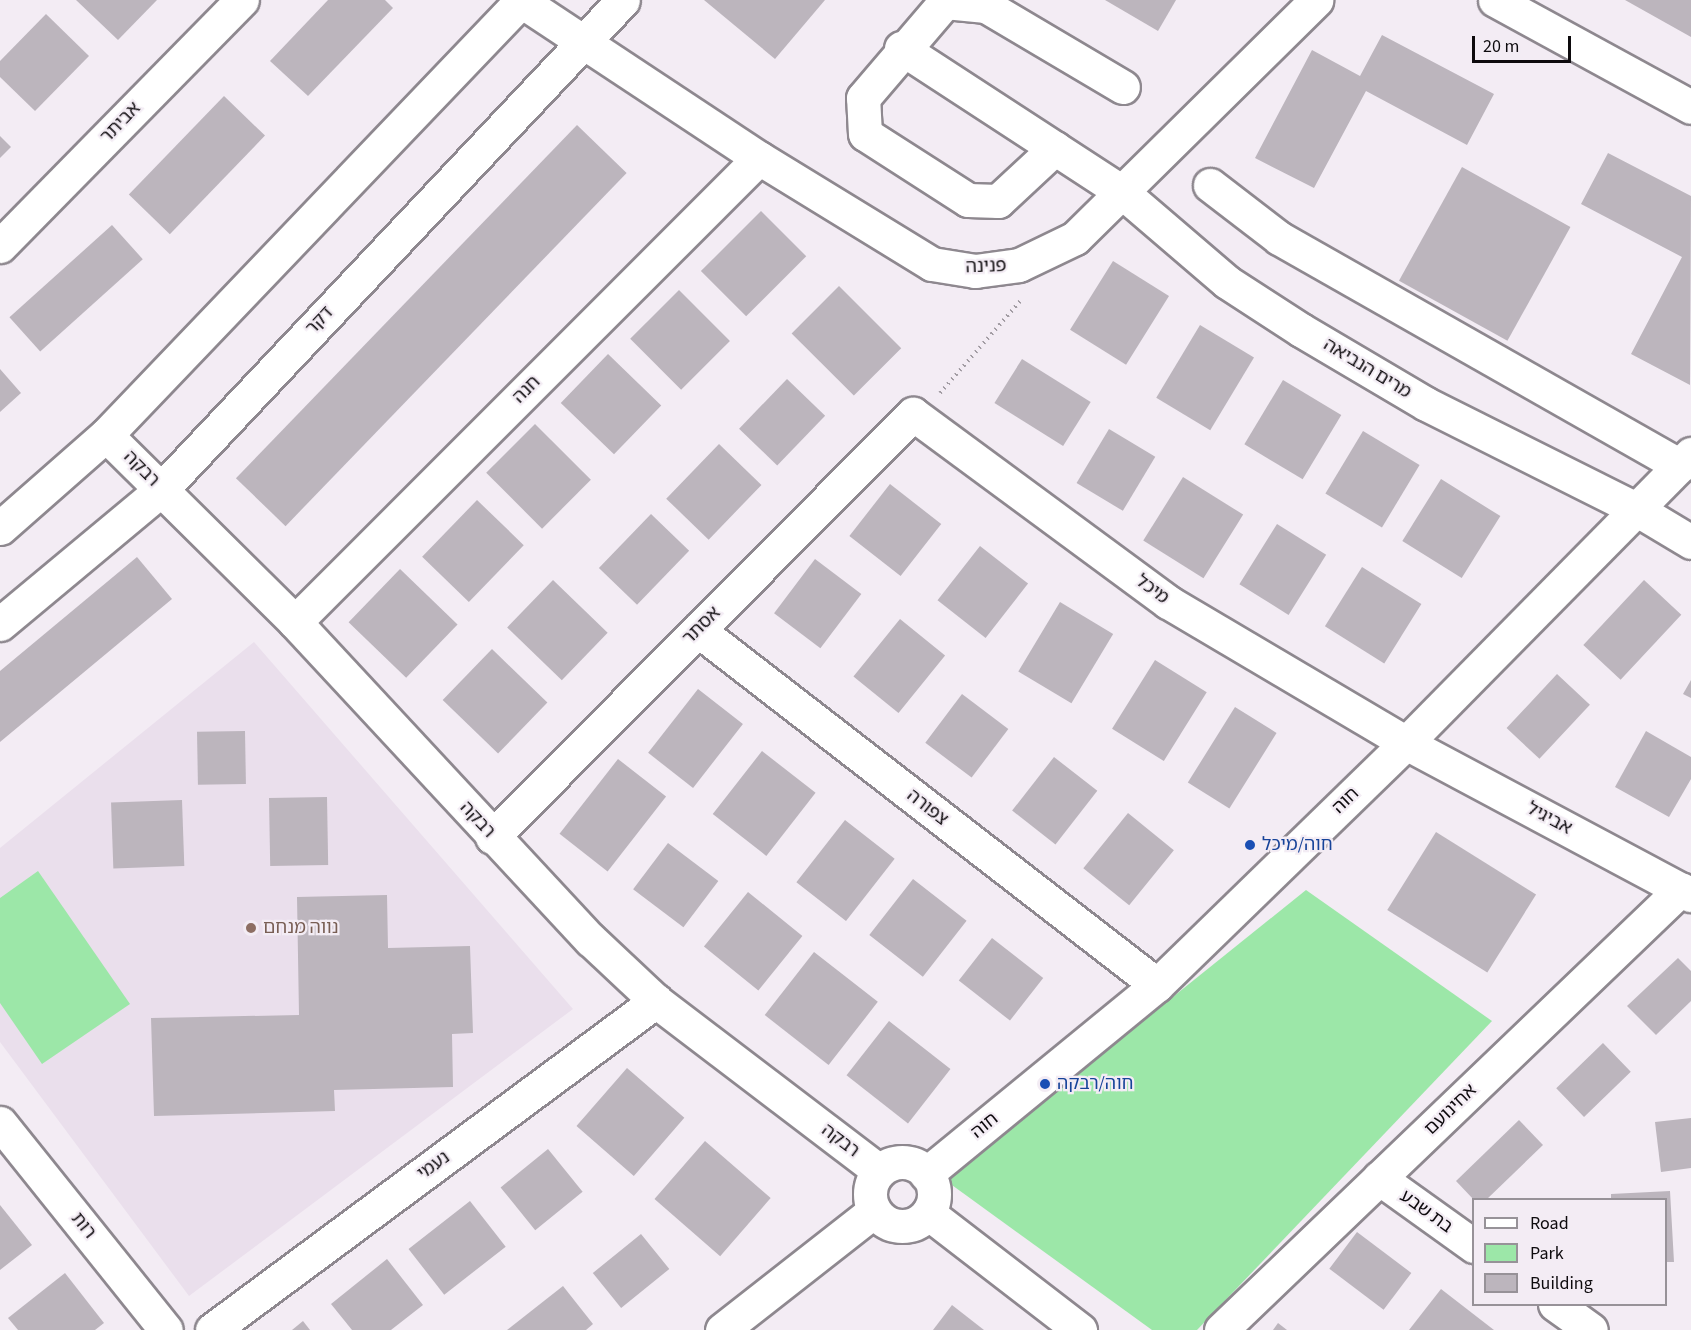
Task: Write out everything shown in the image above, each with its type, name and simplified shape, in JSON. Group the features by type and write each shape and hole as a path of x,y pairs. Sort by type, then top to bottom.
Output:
{"street":[{"name":"אביתר","path":"0,246 242,0"},
{"name":"פנינה","path":"521,0 759,158 932,264 975,271 1019,265 1075,238 1317,0"},
{"path":"0,528 106,435 521,0"},
{"name":"דקר","path":"0,624 161,490 582,40 623,0"},
{"path":"1495,0 1691,106"},
{"path":"1055,148 998,201 968,200 865,134 862,98 901,48 945,2 986,6 1123,87"},
{"name":"מרים הנביאה","path":"901,48 1122,192 1227,282 1301,330 1426,404 1636,509 1691,542"},
{"name":"חנה","path":"295,622 759,158"},
{"path":"1210,184 1279,238 1685,460"},
{"name":"אסתר","path":"492,837 916,416"},
{"name":"מיכל","path":"916,416 1167,603 1406,743"},
{"name":"רבקה","path":"106,435 295,622 492,837 591,940 656,1001 879,1171"},
{"name":"חוה","path":"926,1174 1156,985 1406,743 1685,460"},
{"name":"צפורה","path":"698,630 1156,985"},
{"name":"אביגיל","path":"1406,743 1686,892"},
{"name":"אחינועם","path":"1221,1330 1379,1178 1686,892"},
{"name":"נעמי","path":"212,1330 656,1001"},
{"name":"רות","path":"0,1123 166,1330"},
{"path":"903,1162 926,1174 934,1198 928,1213 919,1222 894,1226 874,1210 870,1186 879,1171 903,1162"},
{"name":"בת שבע","path":"1379,1178 1472,1245"},
{"path":"722,1330 874,1210"},
{"path":"928,1213 1080,1330"},
{"path":"1557,1306 1591,1330"}],"path":[{"path":"916,416 1028,292"}],"shaded area":[{"name":"נווה מנחם","path":"254,642 573,1009 189,1296 0,1042 0,848"}],"green space":[{"path":"38,871 130,1004 42,1064 0,1003 0,898"},
{"path":"1306,890 1492,1021 1197,1330 1152,1330 945,1180"}],"building":[{"path":"76,0 157,0 118,40"},
{"path":"328,0 385,0 393,8 308,96 270,61"},
{"path":"704,0 825,0 775,59"},
{"path":"1105,0 1176,0 1158,31"},
{"path":"1625,0 1691,0 1691,37"},
{"path":"46,14 89,56 35,111 0,77 0,61"},
{"path":"1382,35 1494,94 1467,145 1366,91 1314,188 1255,158 1312,50 1360,76"},
{"path":"224,96 265,136 170,234 129,195"},
{"path":"577,125 627,173 286,526 236,478"},
{"path":"0,136 11,147 0,158"},
{"path":"1608,153 1691,196 1690,385 1631,354 1682,257 1581,204"},
{"path":"1462,167 1570,227 1507,341 1399,281"},
{"path":"761,211 806,256 746,316 701,271"},
{"path":"112,225 143,259 40,352 9,317"},
{"path":"1113,261 1169,296 1126,365 1070,330"},
{"path":"839,286 901,348 854,396 792,333"},
{"path":"679,290 730,341 681,390 630,339"},
{"path":"1200,325 1254,357 1210,430 1156,398"},
{"path":"608,354 661,405 614,454 561,403"},
{"path":"1022,359 1091,402 1063,446 994,403"},
{"path":"0,369 21,393 0,412"},
{"path":"787,379 825,416 777,465 739,429"},
{"path":"1283,380 1341,415 1303,479 1244,444"},
{"path":"535,424 591,480 542,529 486,473"},
{"path":"1109,429 1155,457 1123,511 1077,483"},
{"path":"1363,431 1420,465 1382,528 1325,494"},
{"path":"719,444 761,485 709,540 666,499"},
{"path":"1183,477 1243,515 1203,578 1143,541"},
{"path":"1441,479 1500,516 1462,578 1402,541"},
{"path":"890,484 941,524 901,576 849,536"},
{"path":"477,500 524,545 469,602 422,557"},
{"path":"651,514 689,551 637,605 599,568"},
{"path":"1277,524 1326,555 1289,615 1239,584"},
{"path":"980,546 1028,584 986,638 938,600"},
{"path":"137,557 172,599 0,742 0,671"},
{"path":"815,559 861,594 820,648 774,613"},
{"path":"1362,567 1421,604 1384,663 1325,626"},
{"path":"400,569 458,625 406,678 349,622"},
{"path":"553,580 608,633 562,680 507,627"},
{"path":"1644,580 1681,615 1621,680 1583,645"},
{"path":"1060,602 1113,634 1071,703 1018,671"},
{"path":"900,619 945,656 899,713 853,677"},
{"path":"492,649 547,702 498,754 443,700"},
{"path":"1155,660 1207,692 1164,761 1112,729"},
{"path":"1557,674 1590,705 1539,759 1507,728"},
{"path":"1691,680 1691,698 1683,694"},
{"path":"698,689 743,724 693,788 648,753"},
{"path":"962,694 1008,729 972,778 925,743"},
{"path":"1235,707 1277,733 1229,808 1188,782"},
{"path":"245,731 246,784 198,785 197,732"},
{"path":"1646,731 1691,757 1691,779 1669,817 1615,787"},
{"path":"762,751 816,793 766,856 713,814"},
{"path":"1054,757 1097,791 1055,844 1012,811"},
{"path":"618,759 666,797 608,871 560,834"},
{"path":"327,797 328,865 270,866 269,798"},
{"path":"182,800 184,866 113,868 111,802"},
{"path":"1128,813 1174,850 1129,905 1083,868"},
{"path":"845,820 895,859 846,921 796,882"},
{"path":"1436,832 1536,895 1487,973 1387,910"},
{"path":"668,843 718,881 683,927 633,889"},
{"path":"913,879 967,921 923,977 869,935"},
{"path":"748,892 802,936 758,990 704,946"},
{"path":"387,895 388,948 470,946 473,1033 452,1034 453,1087 334,1090 335,1111 154,1116 151,1018 299,1015 297,897"},
{"path":"992,938 1043,978 1010,1021 959,981"},
{"path":"814,952 878,1002 829,1065 765,1015"},
{"path":"1678,958 1691,971 1691,1001 1656,1035 1627,1006"},
{"path":"889,1021 950,1069 908,1123 847,1075"},
{"path":"1603,1043 1631,1072 1584,1117 1556,1088"},
{"path":"627,1068 684,1118 634,1176 576,1126"},
{"path":"1691,1118 1691,1168 1661,1172 1655,1122"},
{"path":"1519,1120 1543,1145 1488,1198 1472,1198 1456,1181"},
{"path":"705,1141 771,1198 720,1256 654,1199"},
{"path":"548,1149 583,1192 535,1230 501,1187"},
{"path":"1670,1191 1674,1262 1667,1262 1667,1198 1611,1198 1611,1194"},
{"path":"470,1201 506,1247 444,1295 409,1249"},
{"path":"0,1205 32,1245 0,1270"},
{"path":"1357,1232 1411,1273 1384,1310 1329,1269"},
{"path":"641,1234 669,1269 621,1308 593,1273"},
{"path":"387,1259 423,1305 391,1330 352,1330 331,1304"},
{"path":"65,1273 104,1323 95,1330 18,1330 8,1318"},
{"path":"563,1286 593,1324 586,1330 507,1330"},
{"path":"1441,1289 1494,1330 1409,1330"},
{"path":"952,1305 984,1330 933,1330"},
{"path":"303,1321 310,1330 292,1330"},
{"path":"1278,1323 1287,1330 1273,1330"}],"place":[{"name":"חוה/מיכל","path":"1250,845"},
{"name":"נווה מנחם","path":"251,928"},
{"name":"חוה/רבקה","path":"1045,1084"}]}
